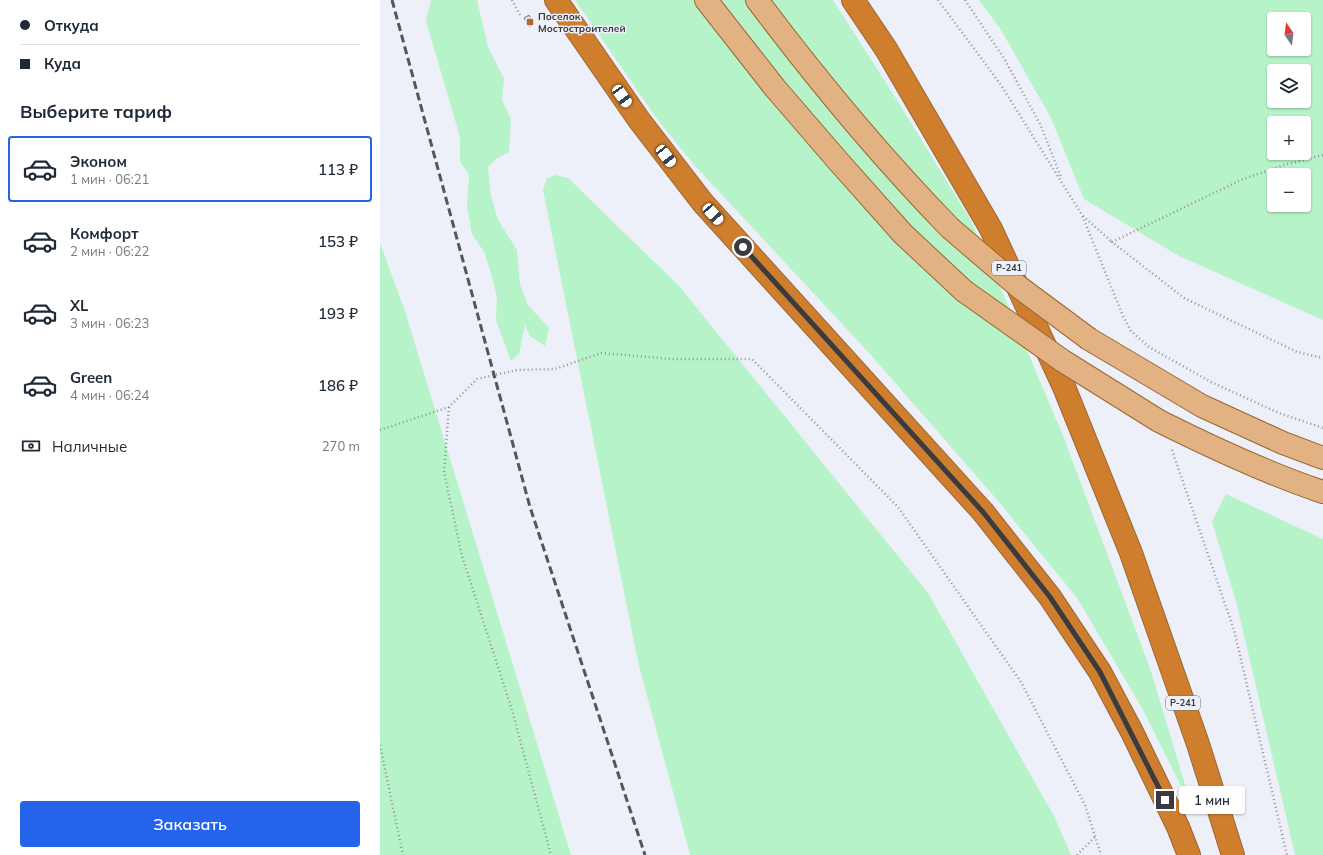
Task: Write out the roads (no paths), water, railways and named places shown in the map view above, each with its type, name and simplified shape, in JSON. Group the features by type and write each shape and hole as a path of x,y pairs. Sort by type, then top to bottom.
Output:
{"highway":[{"name":"Р-241","path":"853,0 886,49 992,229 1064,387 1131,553 1198,744 1233,855"},
{"path":"558,4 639,120 703,203 983,512 1050,597 1107,686 1178,827 1189,855"}],"main road":[{"path":"706,0 775,88 838,161 904,234 964,291 1063,361 1159,421 1220,451 1287,480 1323,492"},
{"path":"757,0 797,54 849,118 901,178 950,228 1019,288 1089,339 1202,406 1283,443 1323,458"}],"railway":[{"path":"392,0 530,507 645,855"}],"place":[{"name":"Поселок Мостостроителей","path":"530,22"}]}
